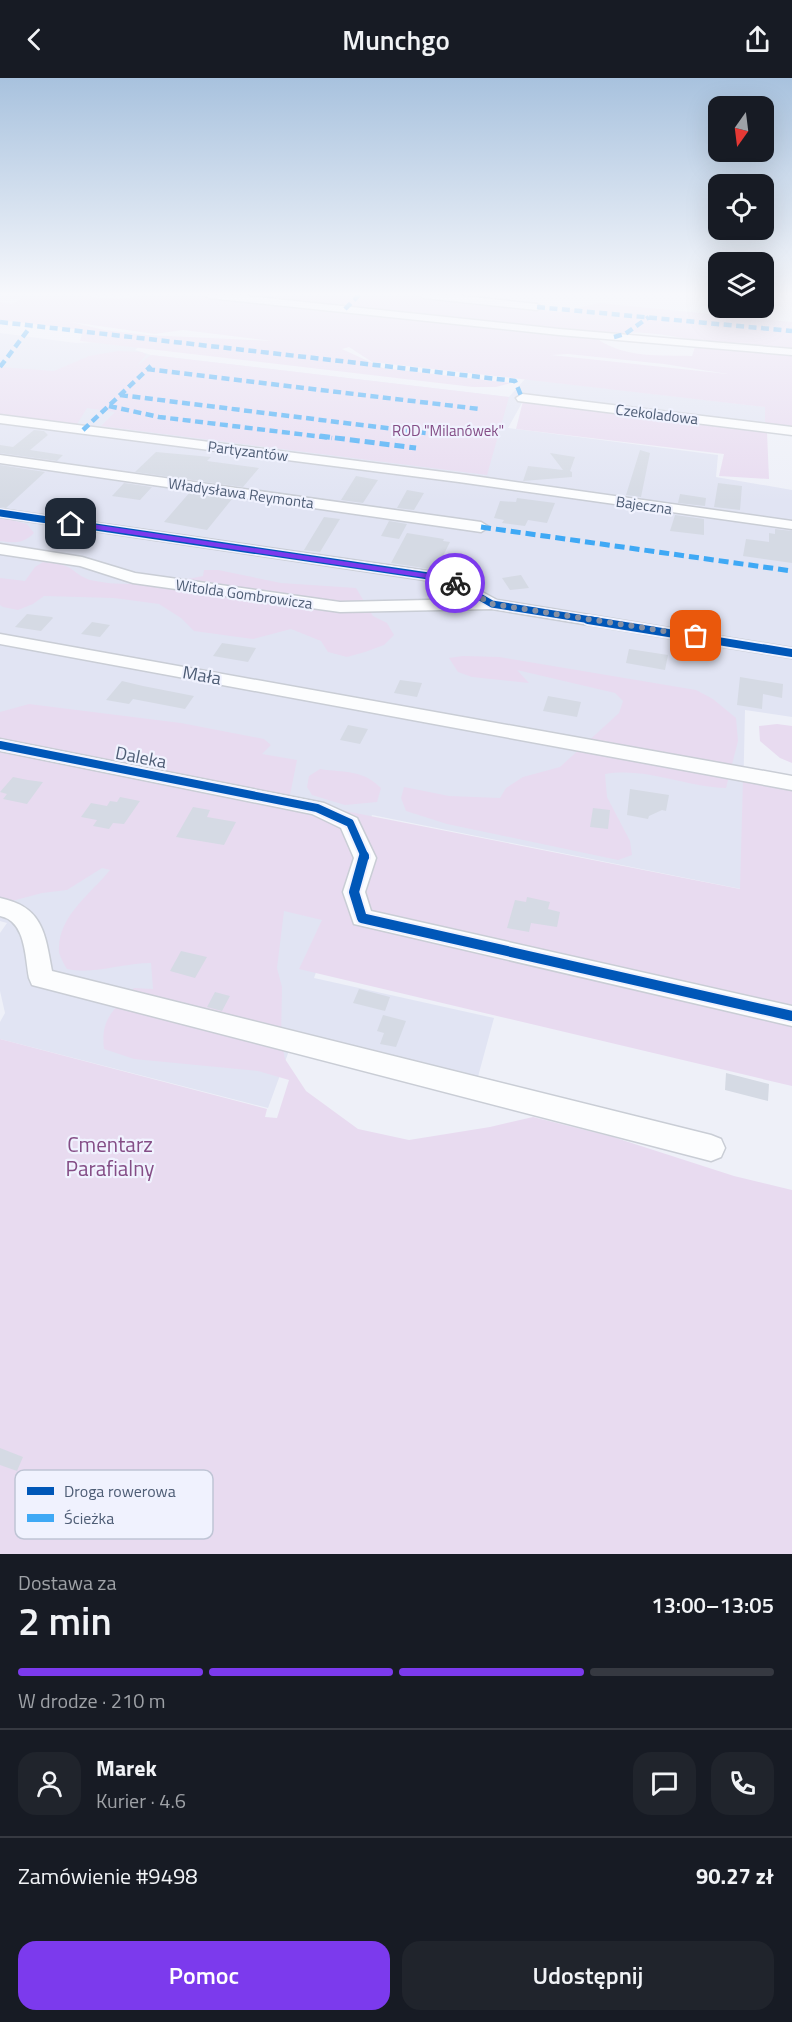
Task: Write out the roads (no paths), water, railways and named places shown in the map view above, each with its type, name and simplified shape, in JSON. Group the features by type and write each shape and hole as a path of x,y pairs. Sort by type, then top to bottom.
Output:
{"street":[{"name":"Czekoladowa","path":"522,398 792,431"},
{"name":"Partyzantów","path":"0,419 495,485"},
{"name":"Władysława Reymonta","path":"0,459 482,527"},
{"name":"Bajeczna","path":"495,485 792,525"},
{"path":"0,513 449,579 492,604 792,652"},
{"name":"Witolda Gombrowicza","path":"0,549 82,562 133,578 340,608 492,604"},
{"name":"Mała","path":"0,639 792,783"},
{"name":"Daleka","path":"0,745 317,808 350,823 365,858 354,892 362,918 792,1016"},
{"path":"7,909 24,919 30,930 41,978 711,1148"}],"park label":[{"name":"ROD \"Milanówek\"","path":"448,430"},
{"name":"Cmentarz Parafialny","path":"110,1156"}]}
